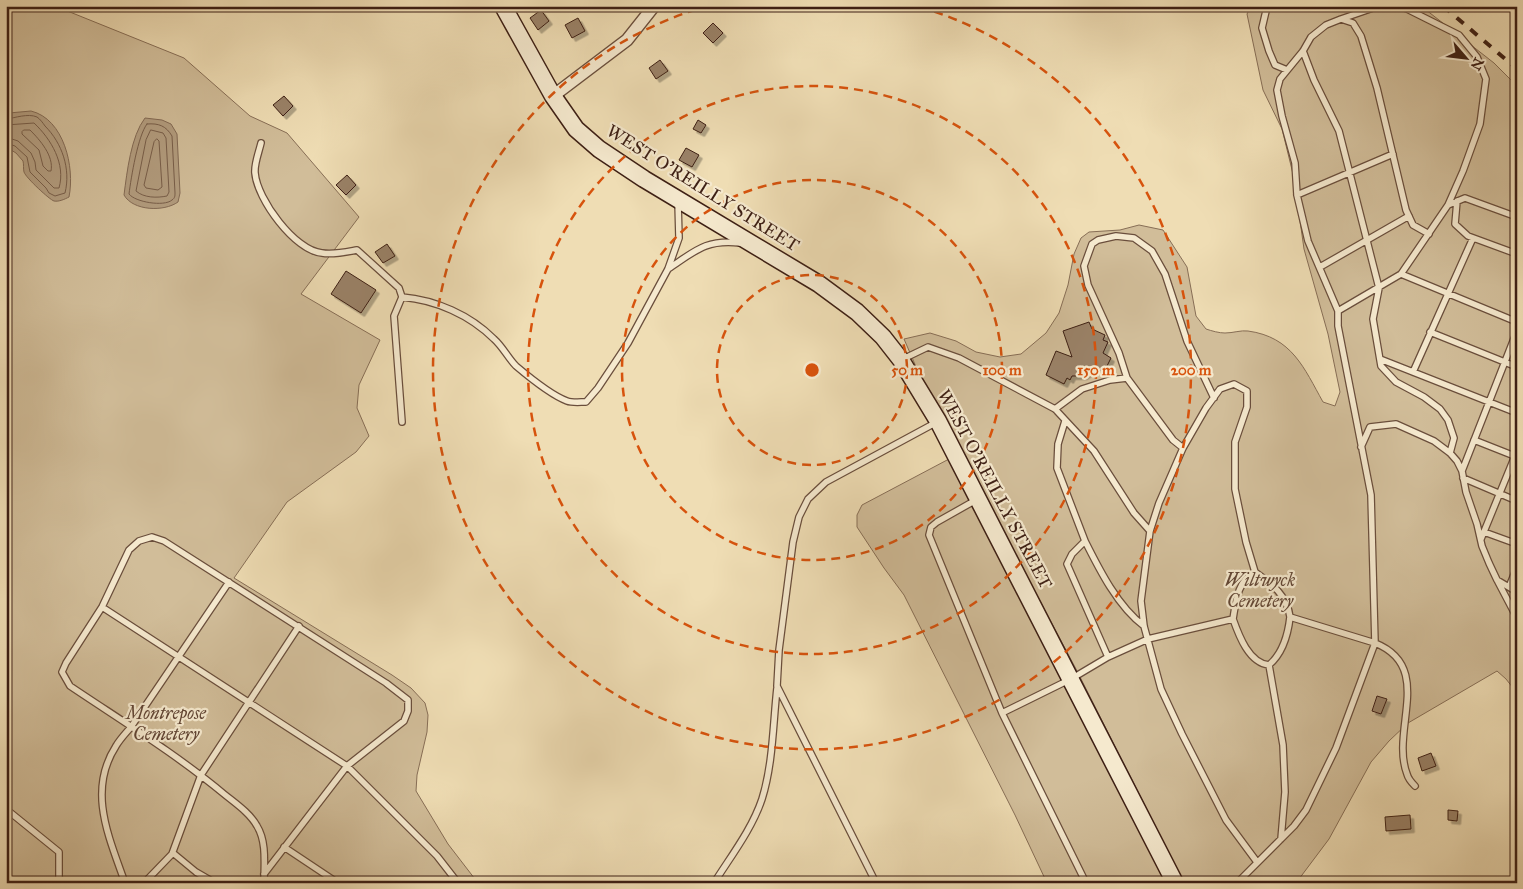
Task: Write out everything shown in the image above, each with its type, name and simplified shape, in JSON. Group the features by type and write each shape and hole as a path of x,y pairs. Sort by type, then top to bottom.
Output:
{"street":[{"name":"WEST O'REILLY STREET","path":"503,6 553,96 576,128 599,149 678,200 819,284 857,312 884,336 938,421 1175,883"},
{"path":"553,96 627,40 654,6"}],"lane":[{"path":"1237,883 1294,826 1306,810 1336,748 1374,643 1371,495 1338,326 1338,311 1308,241 1297,195 1295,163 1277,90 1280,79 1303,52 1311,37 1326,25 1379,6"},
{"path":"1338,311 1401,274 1448,205 1466,164 1480,124 1486,79 1477,57 1459,35 1398,6"},
{"path":"1266,10 1262,28 1269,51 1275,65 1287,70"},
{"path":"1341,19 1353,23 1361,36 1377,88 1406,210 1413,225 1429,234"},
{"path":"1303,52 1314,80 1339,131 1379,288 1374,319 1381,366 1396,382 1424,397 1448,420 1454,438 1450,453"},
{"path":"262,143 255,172 258,187 265,202 291,236 303,245 322,254 357,250 399,288 402,297 394,316 402,422"},
{"path":"1297,195 1393,154"},
{"path":"1448,205 1465,198 1517,217"},
{"path":"402,297 416,298 451,309 489,334 516,365 552,393 568,402 586,402 598,388 628,343 668,269 678,238 678,200"},
{"path":"1458,201 1455,224 1468,236 1517,254"},
{"path":"1320,267 1409,216"},
{"path":"1183,448 1173,440 1127,378 1119,353 1088,285 1084,266 1092,244 1098,240 1116,236 1134,238 1152,251 1165,274 1187,341 1214,398"},
{"path":"1414,372 1473,238"},
{"path":"668,269 704,245 726,241 752,244"},
{"path":"1401,274 1517,322"},
{"path":"1462,475 1517,331"},
{"path":"1430,332 1517,367"},
{"path":"901,360 928,347 959,358 1055,409 1094,451 1134,513 1150,531"},
{"path":"1380,359 1517,413"},
{"path":"1055,409 1082,389 1110,380 1127,378"},
{"path":"1255,572 1247,576 1240,585 1233,619 1239,636 1250,653 1263,665 1269,665 1275,660 1284,644 1290,617 1288,606 1281,593 1269,581 1255,572 1246,542 1235,489 1235,442 1247,407 1247,391 1234,384 1220,389 1214,398 1183,448 1159,503 1150,531 1141,601 1144,626 1161,689 1226,820 1258,862"},
{"path":"714,883 753,820 762,800 767,777 779,650 793,542 799,517 808,499 826,482 938,421"},
{"path":"1065,421 1058,444 1057,468 1085,541 1096,563 1124,607 1144,626"},
{"path":"1361,447 1370,427 1396,424 1434,441 1450,453 1457,461 1462,475 1488,563 1517,618"},
{"path":"1474,440 1516,455 1481,540"},
{"path":"1462,475 1517,501"},
{"path":"978,499 936,522 931,527 929,535 1002,713 1086,883"},
{"path":"1484,532 1517,544"},
{"path":"264,874 347,766 404,721 408,711 408,700 386,683 299,626 164,541 152,537 140,542 129,550 102,607 66,662 62,672 70,686 201,775 244,811 258,826 264,847 264,874 264,883"},
{"path":"1085,541 1072,554 1067,564 1108,657"},
{"path":"1509,587 1517,567"},
{"path":"1497,580 1517,592"},
{"path":"125,883 104,822 101,795 106,765 116,745 131,728 229,582"},
{"path":"102,607 347,766 437,856 458,883"},
{"path":"1290,617 1387,648 1402,664 1407,682 1408,707 1404,734 1404,762 1407,775 1415,786"},
{"path":"1002,713 1070,679 1108,657 1148,639 1233,619"},
{"path":"144,883 173,853 201,775 299,626"},
{"path":"1269,665 1283,745 1285,792 1281,838"},
{"path":"777,686 876,883"},
{"path":"6,809 59,852 59,883"},
{"path":"284,847 338,883"},
{"path":"173,853 196,872 215,883"}],"green space":[{"name":"Montrepose Cemetery","path":"6,6 55,6 184,58 250,116 287,133 359,217 301,294 380,340 359,385 357,408 369,436 356,452 287,502 234,578 392,675 411,688 425,703 428,715 427,732 417,775 416,791 448,844 478,883 6,883"},
{"name":"Wiltwyck Cemetery","path":"1251,6 1421,6 1494,63 1517,86 1517,693 1497,671 1408,723 1371,762 1329,839 1296,883 1184,883 1076,669 917,369 904,339 930,333 956,341 976,352 1000,357 1021,354 1046,333 1059,313 1068,285 1074,254 1081,238 1089,232 1120,230 1139,225 1163,230 1187,267 1196,316 1206,329 1223,333 1248,331 1263,334 1276,340 1286,347 1303,366 1323,402 1335,406 1340,392 1328,334 1304,249 1294,178 1282,129 1263,90 1247,14"},
{"path":"949,459 1167,883 1047,883 1015,815 904,595 857,527 857,515 862,505"}],"water":[{"path":"31,111 42,116 52,124 65,146 70,172 70,185 69,197 62,200 54,201 38,188 24,172 23,161 16,153 6,147 6,115 9,113"},
{"path":"145,118 162,120 171,124 177,134 180,193 178,202 165,207 141,207 128,200 124,195 133,144"}],"building":[{"path":"541,10 549,21 538,30 530,18"},
{"path":"578,18 585,31 572,38 565,25"},
{"path":"713,23 723,33 713,43 703,33"},
{"path":"660,60 668,71 656,79 649,68"},
{"path":"284,96 293,106 283,116 273,105"},
{"path":"698,120 706,125 701,133 693,129"},
{"path":"686,148 699,155 692,167 679,160"},
{"path":"347,175 356,185 346,195 336,185"},
{"path":"387,244 395,256 383,263 375,252"},
{"path":"346,271 376,290 361,313 331,294"},
{"path":"1089,322 1092,329 1105,335 1103,340 1108,342 1103,353 1111,358 1104,372 1096,367 1084,376 1072,376 1070,380 1067,378 1064,384 1046,375 1056,351 1072,357 1063,331"},
{"path":"1377,696 1387,699 1381,714 1372,711"},
{"path":"1431,753 1436,766 1422,771 1418,758"},
{"path":"1448,810 1458,811 1457,821 1448,820"},
{"path":"1410,815 1411,829 1386,831 1385,817"}],"railway":[{"path":"1443,6 1517,69"}]}
